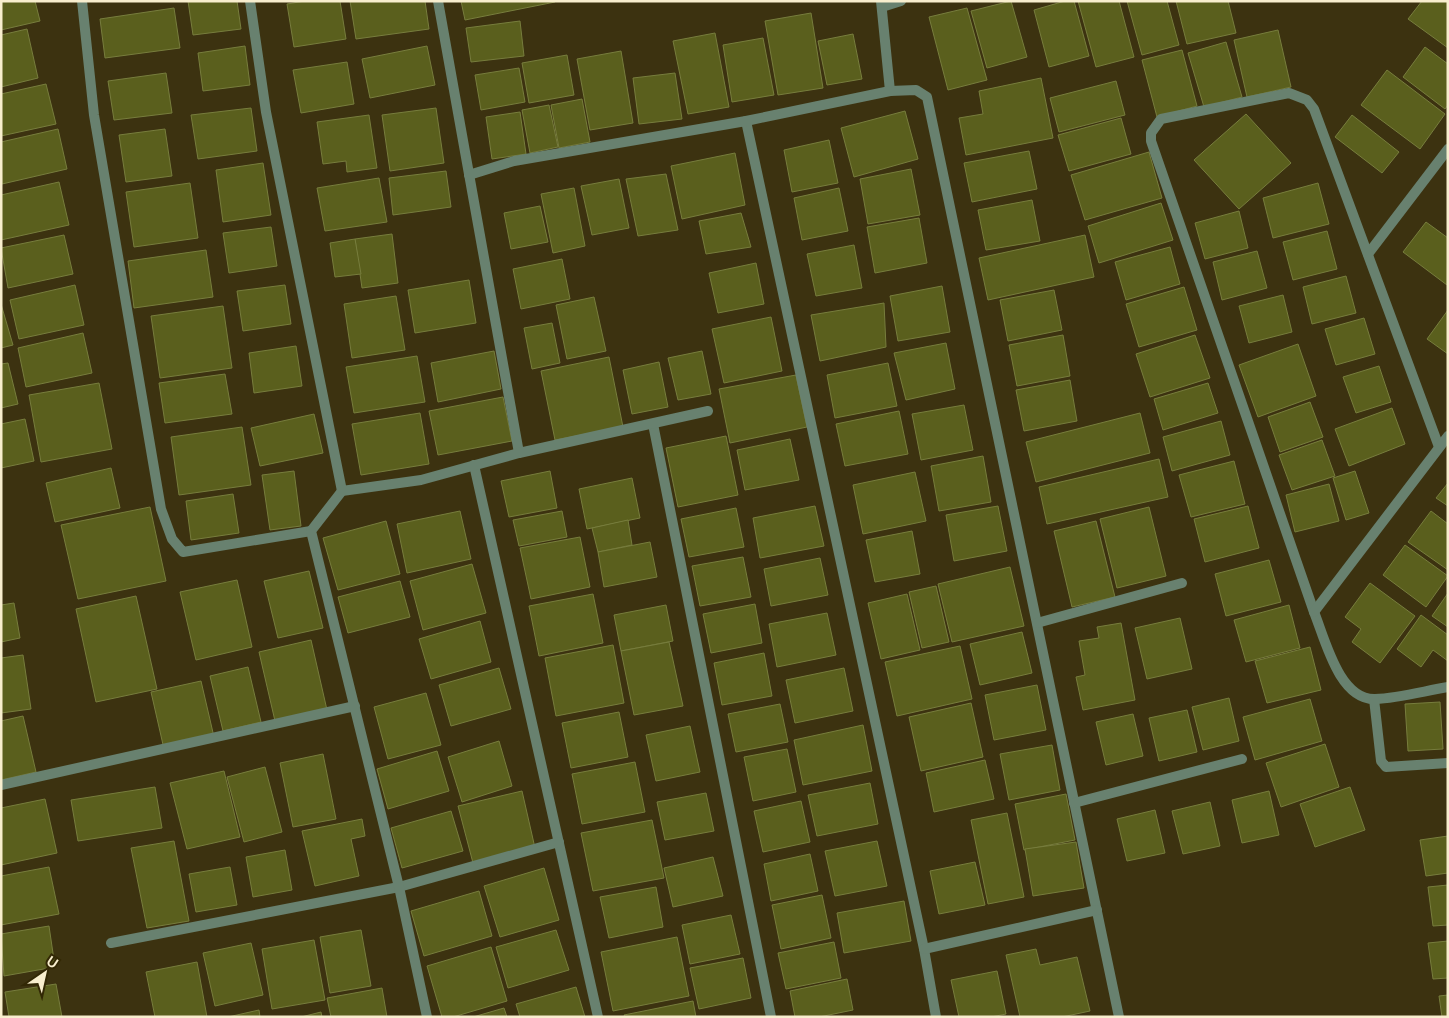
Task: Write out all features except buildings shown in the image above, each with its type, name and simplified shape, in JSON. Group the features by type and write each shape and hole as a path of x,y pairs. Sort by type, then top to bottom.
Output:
{"street":[{"path":"82,1 96,125 161,509 172,538 183,552 311,531 342,491 421,480 519,453 708,412"},
{"path":"250,1 266,112 342,491"},
{"path":"438,1 519,453"},
{"path":"890,91 882,4 901,1"},
{"path":"469,175 514,161 746,121 890,91 916,90 927,96 933,116 1119,1017"},
{"path":"1439,448 1314,109 1307,100 1289,93 1161,119 1150,133 1151,141 1314,612 1341,679 1349,689 1361,697 1374,699 1448,687"},
{"path":"746,121 924,949 936,1017"},
{"path":"1368,254 1448,149"},
{"path":"653,424 771,1017"},
{"path":"1314,612 1448,436"},
{"path":"474,465 598,1017"},
{"path":"311,531 399,887 427,1017"},
{"path":"1037,623 1182,583"},
{"path":"1374,699 1381,762 1386,767 1448,763"},
{"path":"1,785 355,706"},
{"path":"1074,803 1242,759"},
{"path":"111,943 399,887 559,842"},
{"path":"924,949 1097,910"}]}
